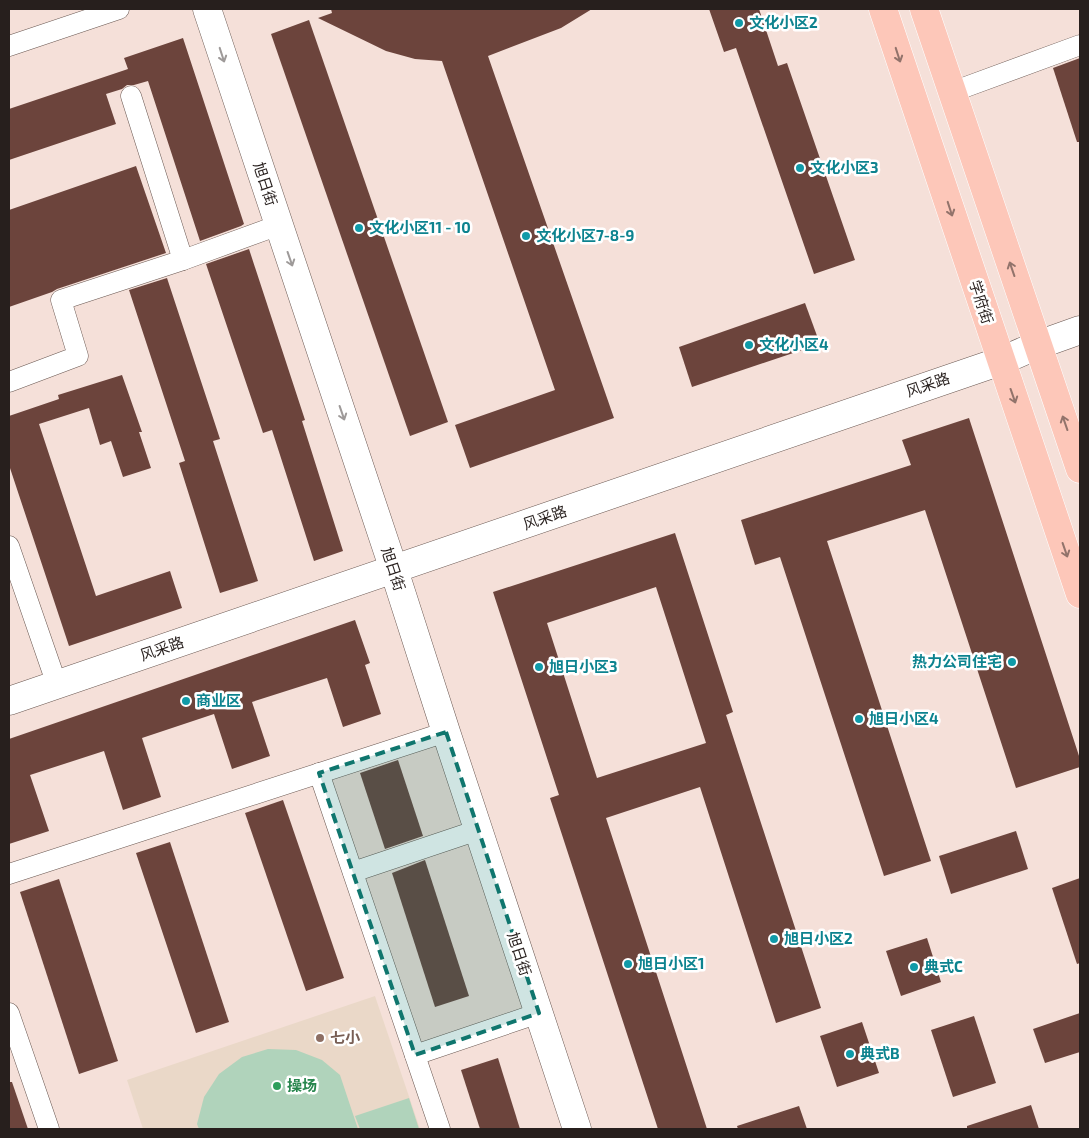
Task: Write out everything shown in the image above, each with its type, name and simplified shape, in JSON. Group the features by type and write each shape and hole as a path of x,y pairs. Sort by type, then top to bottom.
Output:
{"main road":[{"name":"旭日街","path":"207,9 394,570 577,1129"},
{"name":"学府街","path":"883,9 1080,594"},
{"path":"924,9 1080,469"},
{"name":"风采路","path":"9,701 1001,361 1080,330"}],"street":[{"path":"9,46 119,9"},
{"path":"952,92 1080,45"},
{"path":"131,96 183,260"},
{"path":"9,382 78,356 61,300 183,260 279,225"},
{"path":"9,546 57,685"},
{"path":"9,874 446,732"},
{"path":"319,773 440,1129"},
{"path":"353,872 478,830"},
{"path":"9,1012 49,1129"},
{"path":"415,1056 539,1013"}],"highlighted area":[{"path":"446,732 539,1013 415,1055 319,773"}],"shaded area":[{"name":"七小","path":"375,996 420,1129 143,1129 127,1080"}],"green space":[{"name":"操场","path":"268,1049 296,1050 322,1060 340,1075 358,1129 199,1129 197,1124 204,1097 219,1074 242,1057"},
{"path":"409,1098 419,1129 360,1129 355,1116"}],"building":[{"name":"文化小区7-8-9","path":"331,9 592,9 561,28 488,56 614,418 470,468 455,425 555,390 442,61 415,59 386,51 318,18 332,13"},
{"name":"文化小区3","path":"709,9 759,9 778,66 787,63 855,260 814,274 736,48 724,52"},
{"name":"文化小区11 - 10","path":"309,20 448,422 410,436 271,34"},
{"path":"183,38 244,224 200,241 148,81 127,85 122,89 106,94 116,124 9,160 9,109 128,69 124,58"},
{"path":"1080,58 1080,142 1077,142 1053,68"},
{"path":"136,166 166,253 9,307 9,210"},
{"path":"249,249 305,420 302,421 343,551 314,561 272,430 263,433 206,264"},
{"path":"167,278 220,439 213,441 258,581 220,593 179,463 185,461 129,290"},
{"name":"文化小区4","path":"805,303 820,344 692,387 679,347"},
{"path":"122,375 142,432 139,432 151,468 123,477 111,441 100,445 89,408 39,424 96,596 170,571 182,608 69,646 9,465 9,416 59,399 58,395"},
{"name":"热力公司住宅","path":"969,418 1080,759 1080,767 1016,788 925,510 827,541 931,861 884,876 780,557 755,565 741,520 911,465 902,440"},
{"path":"675,533 733,712 726,715 821,1008 776,1023 700,787 606,818 707,1129 658,1129 550,798 559,795 493,592","holes":["656,587 706,743 597,778 547,623"]},
{"name":"商业区","path":"355,620 370,663 365,665 381,714 343,727 327,678 252,702 270,756 232,769 214,714 142,738 161,797 123,810 104,751 30,775 49,831 9,844 9,739"},
{"path":"398,760 423,836 385,849 360,773"},
{"path":"283,800 344,978 306,991 245,813"},
{"path":"1016,831 1028,869 951,894 939,856"},
{"path":"170,842 229,1022 196,1033 136,853"},
{"path":"425,860 469,996 435,1007 392,873"},
{"path":"1080,878 1080,963 1077,964 1052,888"},
{"path":"59,879 118,1061 79,1074 20,892"},
{"name":"典式C","path":"927,938 941,982 901,996 886,951"},
{"path":"1080,1013 1080,1052 1045,1063 1033,1029"},
{"path":"974,1016 996,1083 953,1097 931,1030"},
{"name":"典式B","path":"862,1022 879,1073 837,1087 820,1036"},
{"path":"498,1058 520,1129 480,1129 461,1070"},
{"path":"9,1082 12,1082 28,1129 9,1129"},
{"path":"1031,1105 1039,1129 967,1129 967,1126"},
{"path":"799,1106 807,1129 738,1129 737,1126"}],"place":[{"name":"文化小区2","path":"739,23"},
{"name":"文化小区3","path":"800,168"},
{"name":"文化小区11 - 10","path":"359,228"},
{"name":"文化小区7-8-9","path":"526,236"},
{"name":"文化小区4","path":"749,345"},
{"name":"热力公司住宅","path":"1012,662"},
{"name":"旭日小区3","path":"539,667"},
{"name":"商业区","path":"186,701"},
{"name":"旭日小区4","path":"859,719"},
{"name":"旭日小区2","path":"774,939"},
{"name":"旭日小区1","path":"628,964"},
{"name":"典式C","path":"914,967"},
{"name":"七小","path":"320,1038"},
{"name":"典式B","path":"850,1054"},
{"name":"操场","path":"277,1086"}]}
